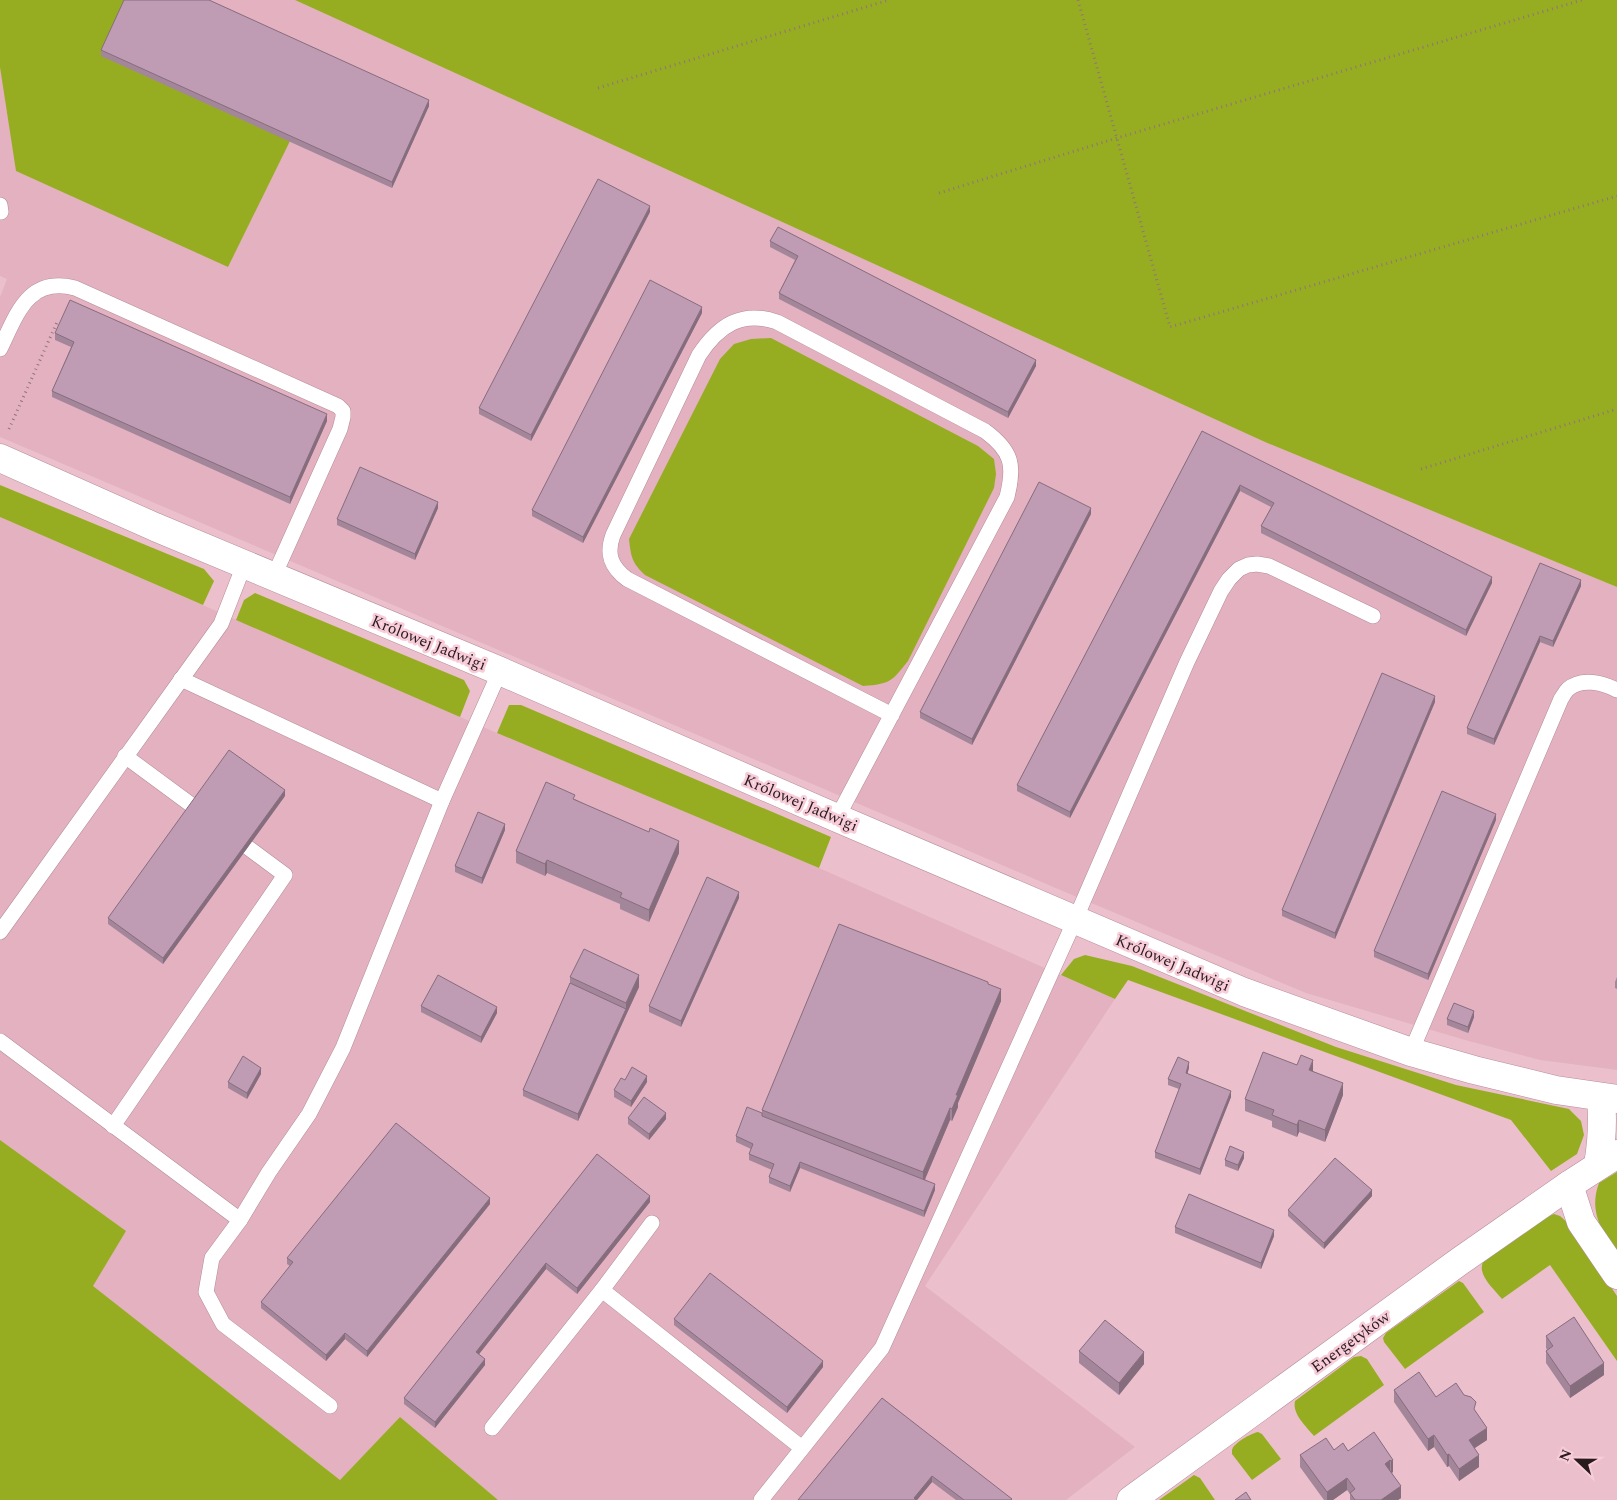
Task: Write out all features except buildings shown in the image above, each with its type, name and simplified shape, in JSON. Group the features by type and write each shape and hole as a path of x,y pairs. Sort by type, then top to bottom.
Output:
{"street":[{"name":"Królowej Jadwigi","path":"0,458 273,578 500,671 1244,992 1411,1052 1507,1079 1556,1090 1609,1098"},
{"name":"Energetyków","path":"1131,1500 1460,1261 1608,1160 1603,1120 1609,1098"},
{"path":"1569,1185 1581,1222 1617,1275"}],"lane":[{"path":"0,205 0,212"},
{"path":"0,349 16,316 29,297 41,289 64,286 75,288 338,406 343,411 340,429 273,578"},
{"path":"837,818 1007,497 1012,478 1010,462 1005,449 985,431 777,322 757,318 733,323 722,328 713,336 700,354 613,535 609,550 613,566 627,579 892,714"},
{"path":"0,932 221,624 244,565"},
{"path":"761,1500 882,1348 1075,920 1187,662 1221,591 1229,579 1248,565 1269,566 1372,616"},
{"path":"330,1406 222,1324 206,1292 212,1258 240,1220 309,1114 344,1048 442,801 500,671"},
{"path":"181,679 442,801"},
{"path":"1411,1052 1561,699 1568,689 1577,684 1589,682 1604,683 1617,690"},
{"path":"113,1126 285,875 126,756"},
{"path":"0,1041 240,1220"},
{"path":"492,1428 602,1290 652,1223"},
{"path":"602,1290 802,1448"}],"path":[{"path":"598,88 889,0"},
{"path":"1078,0 1170,327 1617,196"},
{"path":"939,193 1117,138 1582,0"},
{"path":"8,430 58,320"},
{"path":"1421,469 1617,409"}],"shaded area":[{"path":"0,0 295,0 1265,442 1617,587 1617,1070 1540,1060 1306,993 0,437 0,297 7,279 0,276"},
{"path":"0,517 497,733 819,868 1115,999 925,1286 1135,1447 1066,1500 498,1500 400,1418 340,1480 92,1286 0,1140"}],"green space":[{"path":"0,0 127,0 290,141 228,267 16,171 0,67"},
{"path":"295,0 1617,0 1617,587 1265,442"},
{"path":"771,338 978,446 994,459 996,474 994,488 908,661 894,677 880,684 863,686 645,575 637,567 633,559 629,539 720,359 734,344 751,339"},
{"path":"0,485 204,569 214,581 203,605 0,517"},
{"path":"255,593 464,680 470,691 460,717 236,620 244,600"},
{"path":"509,705 521,705 831,837 819,868 497,733"},
{"path":"1085,955 1132,966 1336,1047 1456,1085 1569,1109 1581,1121 1584,1135 1577,1154 1551,1171 1511,1120 1128,980 1115,999 1061,975 1074,959"},
{"path":"0,1140 126,1231 93,1286 340,1480 400,1417 498,1500 0,1500"},
{"path":"1617,1172 1617,1257 1602,1230 1596,1213 1595,1203 1599,1183"},
{"path":"1554,1214 1560,1216 1569,1224 1617,1296 1617,1361 1550,1265 1502,1299 1484,1277 1482,1272 1483,1262 1542,1219"},
{"path":"1459,1281 1463,1283 1484,1312 1405,1369 1384,1342 1383,1338 1386,1333"},
{"path":"1361,1356 1367,1359 1384,1385 1314,1436 1298,1415 1295,1401 1354,1357"},
{"path":"1258,1432 1262,1434 1281,1459 1252,1480 1232,1454 1232,1450 1239,1441"},
{"path":"1194,1475 1200,1478 1215,1500 1159,1500"}]}
